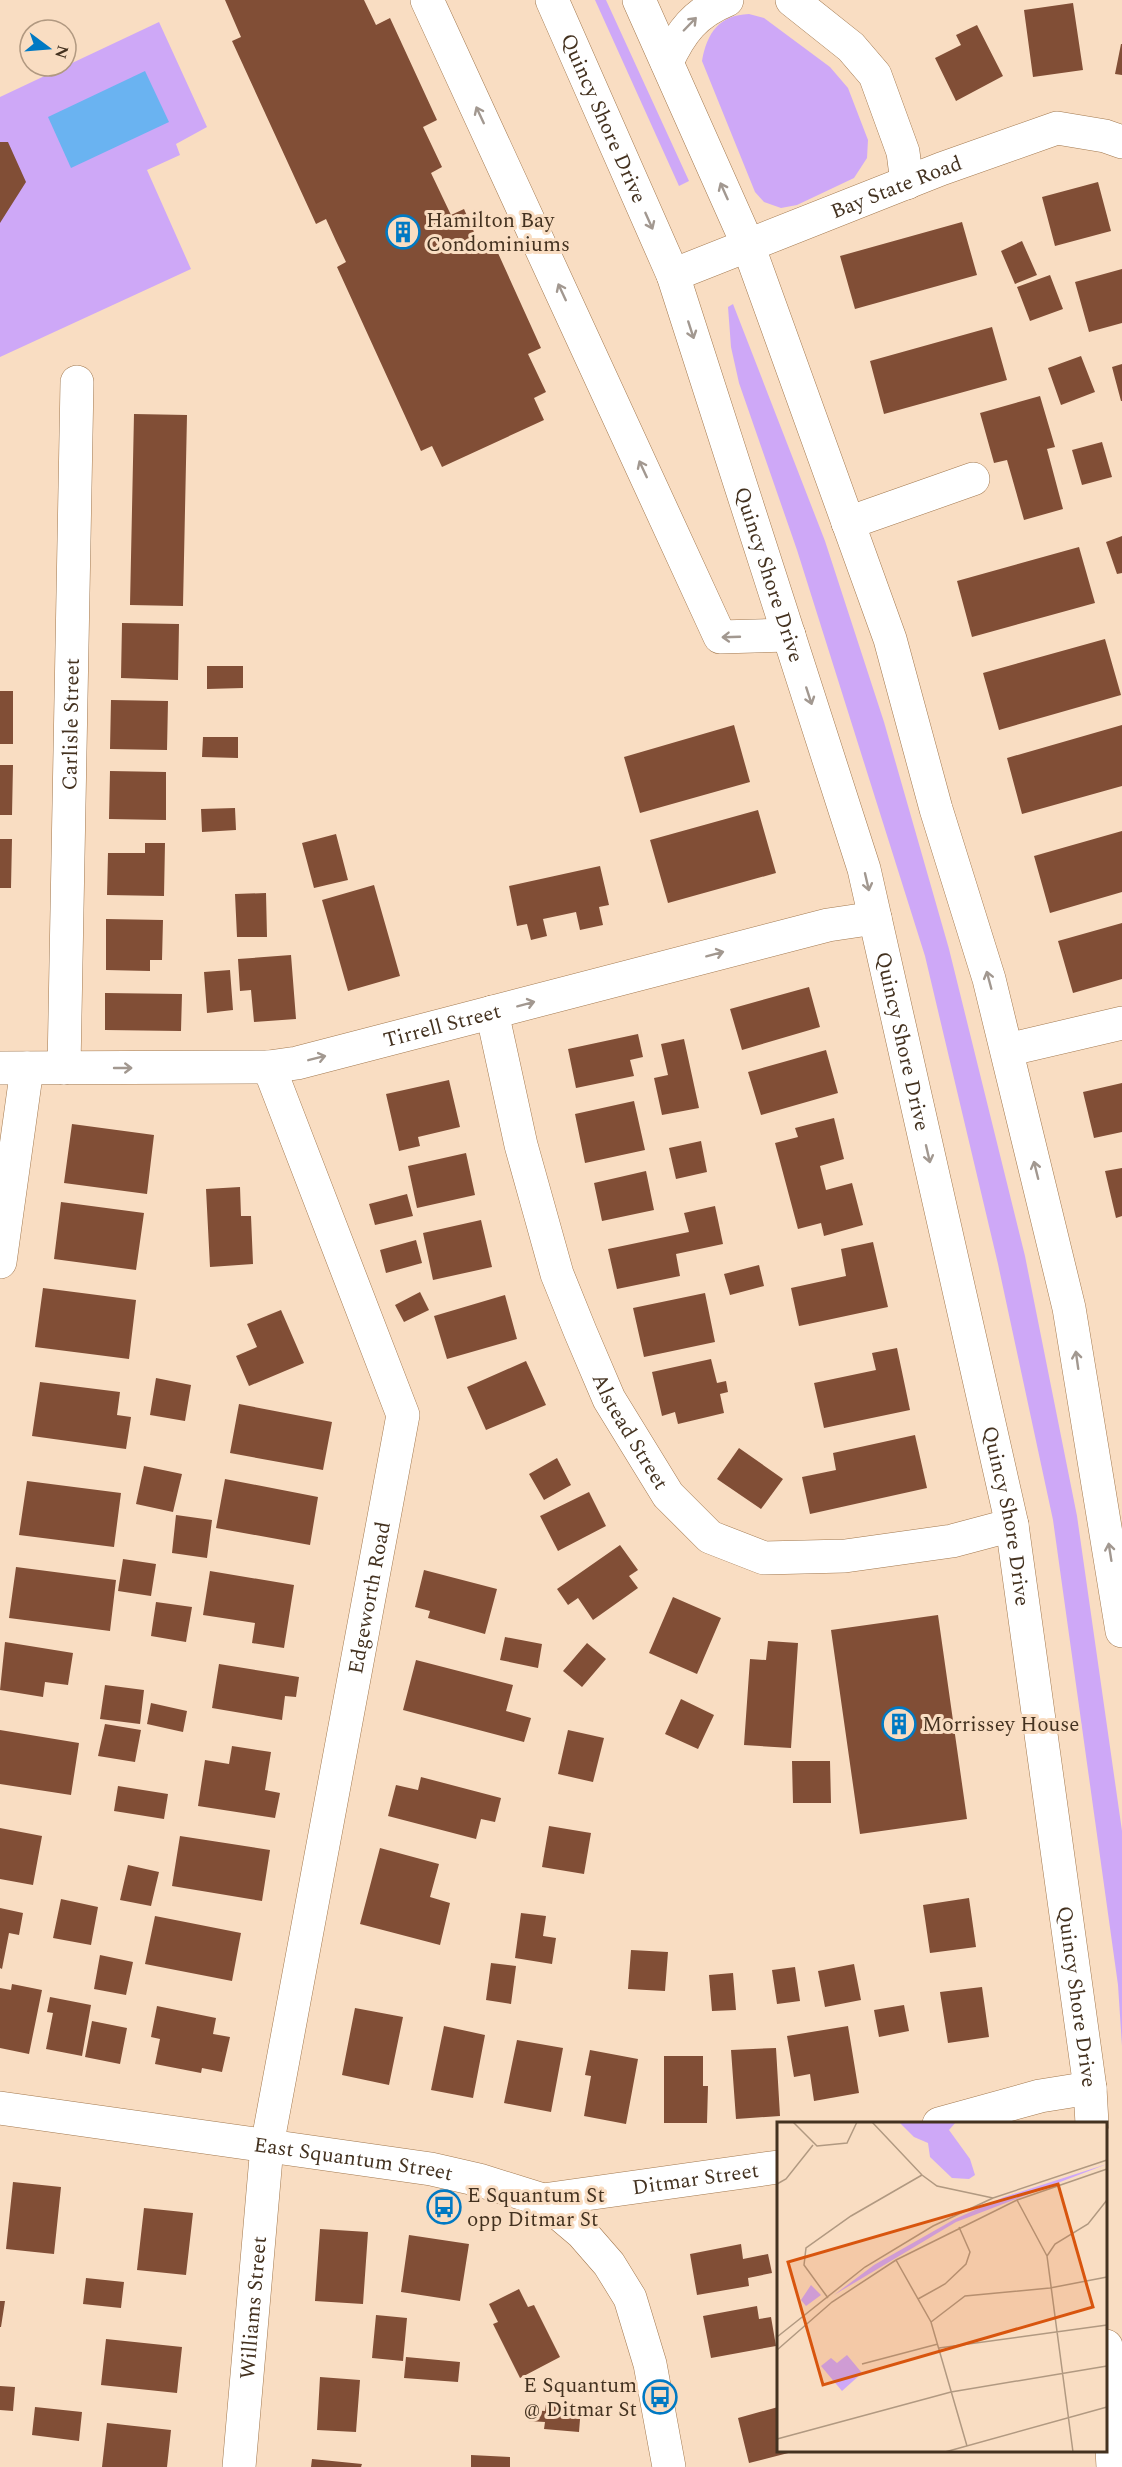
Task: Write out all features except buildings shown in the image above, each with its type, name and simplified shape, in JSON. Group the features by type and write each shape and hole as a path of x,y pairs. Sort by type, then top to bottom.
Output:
{"street":[{"path":"427,0 720,637 789,635"},
{"name":"Quincy Shore Drive","path":"552,0 674,274 864,869 1012,1525 1090,2088 1092,2122"},
{"path":"639,0 748,245 890,639 936,809 989,979 1069,1308 1122,1631"},
{"path":"667,62 680,35 691,21 713,6 727,0"},
{"path":"791,1 822,21 851,46 875,75 903,152 907,183"},
{"name":"Bay State Road","path":"674,274 907,183 1057,128 1105,136 1122,142"},
{"name":"Carlisle Street","path":"64,1068 77,382"},
{"path":"848,523 973,479"},
{"name":"Tirrell Street","path":"14,1068 269,1067 297,1063 828,924 875,918"},
{"name":"Alstead Street","path":"492,1012 521,1145 557,1274 609,1399 668,1496 710,1537 764,1558 845,1556 952,1541 1012,1525"},
{"path":"1007,1050 1122,1023"},
{"name":"Edgeworth Road","path":"267,2146 404,1414 269,1067"},
{"path":"0,1262 14,1068"},
{"path":"946,2122 1040,2096 1090,2088"},
{"name":"East Squantum Street","path":"0,2108 431,2169 479,2180 543,2200 582,2233 609,2264 630,2298 650,2364 669,2467"},
{"name":"Williams Street","path":"239,2467 267,2146"},
{"name":"Ditmar Street","path":"543,2200 777,2167"},
{"path":"1107,2363 1113,2467"}],"shaded area":[{"path":"595,0 606,0 689,181 679,186"},
{"path":"749,14 764,18 830,67 848,88 868,140 867,158 854,178 797,205 781,208 764,202 755,192 702,61 707,42 716,27 730,18"},
{"path":"159,22 207,127 176,144 180,155 147,170 191,269 0,357 0,97 40,78 78,78 78,60"},
{"path":"733,304 825,541 884,722 949,949 1025,1256 1077,1516 1122,1831 1122,2046 1118,1985 1053,1520 998,1264 925,956 797,550 739,383 731,347 728,307"}],"water":[{"path":"145,71 169,122 71,168 48,117"}],"place":[{"name":"Hamilton Bay Condominiums","path":"403,232"},
{"name":"Morrissey House","path":"899,1724"},
{"name":"E Squantum St opp Ditmar St","path":"444,2207"},
{"name":"E Squantum @ Ditmar St","path":"660,2397"}]}
